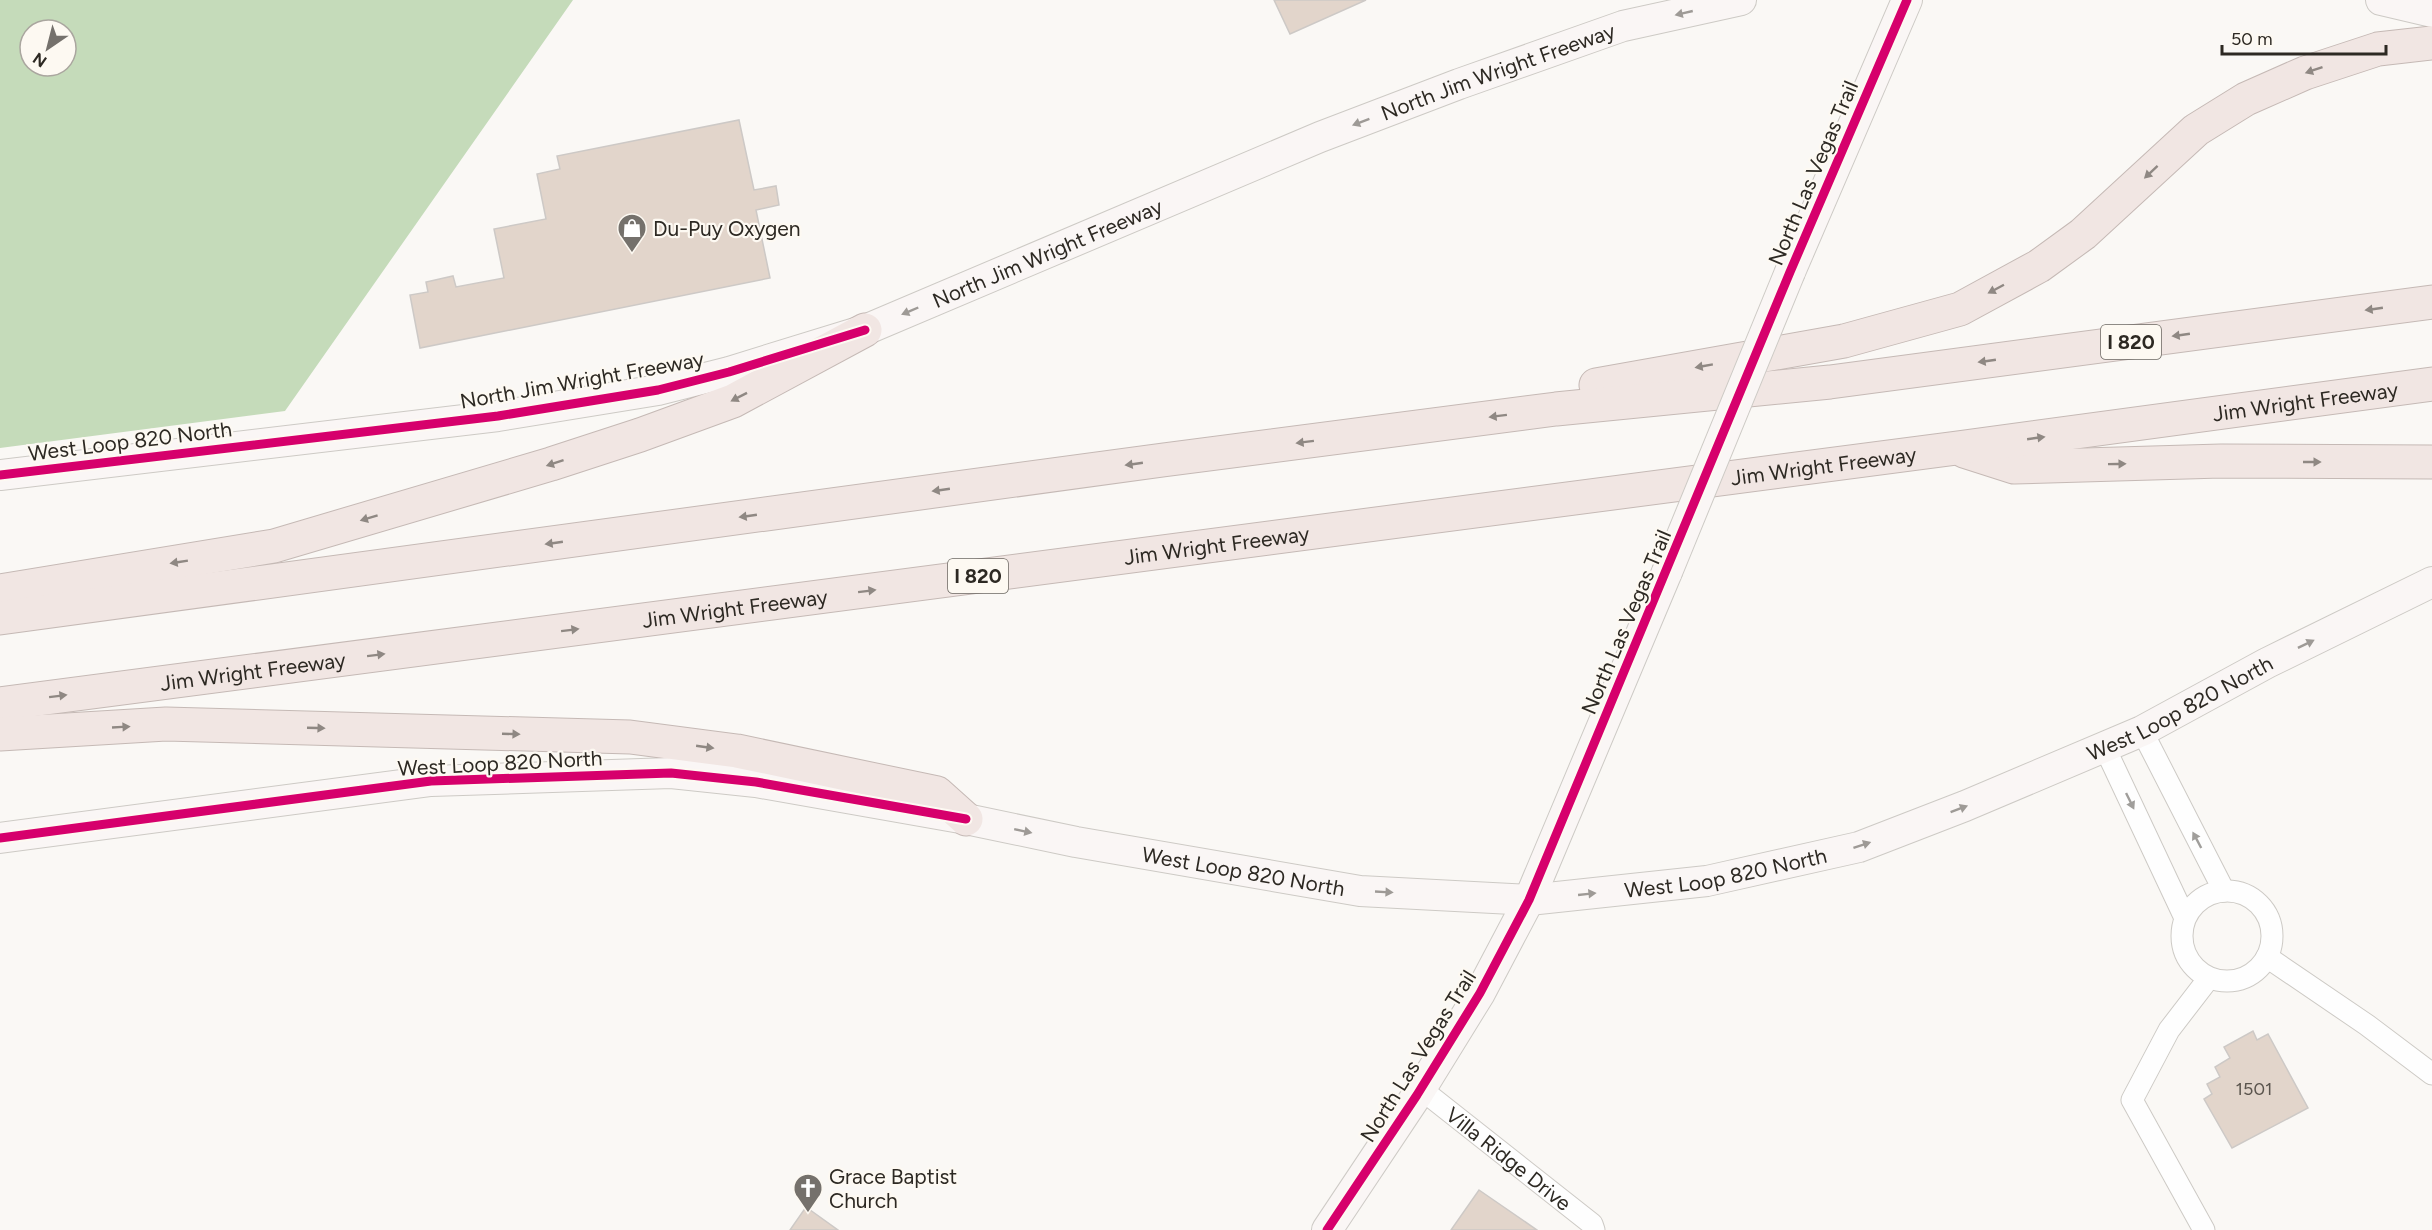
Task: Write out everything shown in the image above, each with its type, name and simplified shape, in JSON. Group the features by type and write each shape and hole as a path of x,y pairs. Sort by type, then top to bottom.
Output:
{"highway":[{"path":"1556,409 1585,387 1844,341 1960,309 2057,254 2083,234 2196,130 2246,99 2305,74 2378,49 2432,43"},
{"name":"I 820","path":"0,618 1163,460 1556,409 1830,382 2432,302"},
{"path":"0,591 274,546 551,464 733,401 865,330"},
{"name":"Jim Wright Freeway","path":"0,704 2432,384"},
{"path":"1957,448 2013,467 2221,462 2432,462"},
{"path":"0,734 166,724 630,737 737,751 937,793 966,819"}],"street":[{"name":"North Jim Wright Freeway","path":"335,435 498,416 658,390 729,372 865,330 1320,137 1459,84 1623,26 1741,0"},
{"name":"North Las Vegas Trail","path":"1327,1230 1421,1089 1480,993 1529,900 1790,272 1907,0"},
{"path":"2380,0 2432,12"},
{"name":"West Loop 820 North","path":"0,476 335,435"},
{"name":"West Loop 820 North","path":"0,838 431,781 671,773 756,782 966,819 1076,842 1360,891 1529,900 1707,880 1859,847 1965,806 2142,731 2267,663 2432,582"},
{"path":"2142,731 2224,891"},
{"path":"2105,748 2185,918"},
{"path":"2224,891 2238,892 2261,906 2268,918 2271,938 2267,957 2254,972 2236,981 2209,978 2197,970 2188,959 2183,946 2182,932 2185,918 2201,899 2224,891"},
{"path":"2267,957 2367,1025 2432,1074"},
{"path":"2204,1230 2132,1100 2169,1030 2209,978"},
{"name":"Villa Ridge Drive","path":"1421,1089 1592,1224 1594,1230"}],"green space":[{"path":"0,0 573,0 285,411 0,448"}],"building":[{"path":"1274,0 1366,0 1290,34"},
{"name":"Du-Puy Oxygen","path":"739,120 754,190 776,186 779,205 756,210 770,278 420,348 410,295 428,292 426,282 453,276 456,287 504,278 494,229 546,219 537,174 560,169 557,156"},
{"path":"2253,1031 2257,1040 2268,1034 2308,1108 2232,1148 2204,1099 2212,1094 2207,1084 2220,1077 2215,1067 2230,1058 2224,1047"},
{"path":"1479,1190 1537,1230 1451,1230"},
{"name":"Grace Baptist Church","path":"806,1207 838,1230 790,1230"}],"cycle path":[{"path":"1327,1230 1417,1095 1480,993 1529,900 1790,272 1907,0"},
{"path":"0,475 498,416 658,390 729,372 865,330"},
{"path":"0,838 431,781 671,773 756,782 966,819"}],"place":[{"name":"Du-Puy Oxygen","path":"632,254"},
{"name":"Grace Baptist Church","path":"808,1214"}]}
